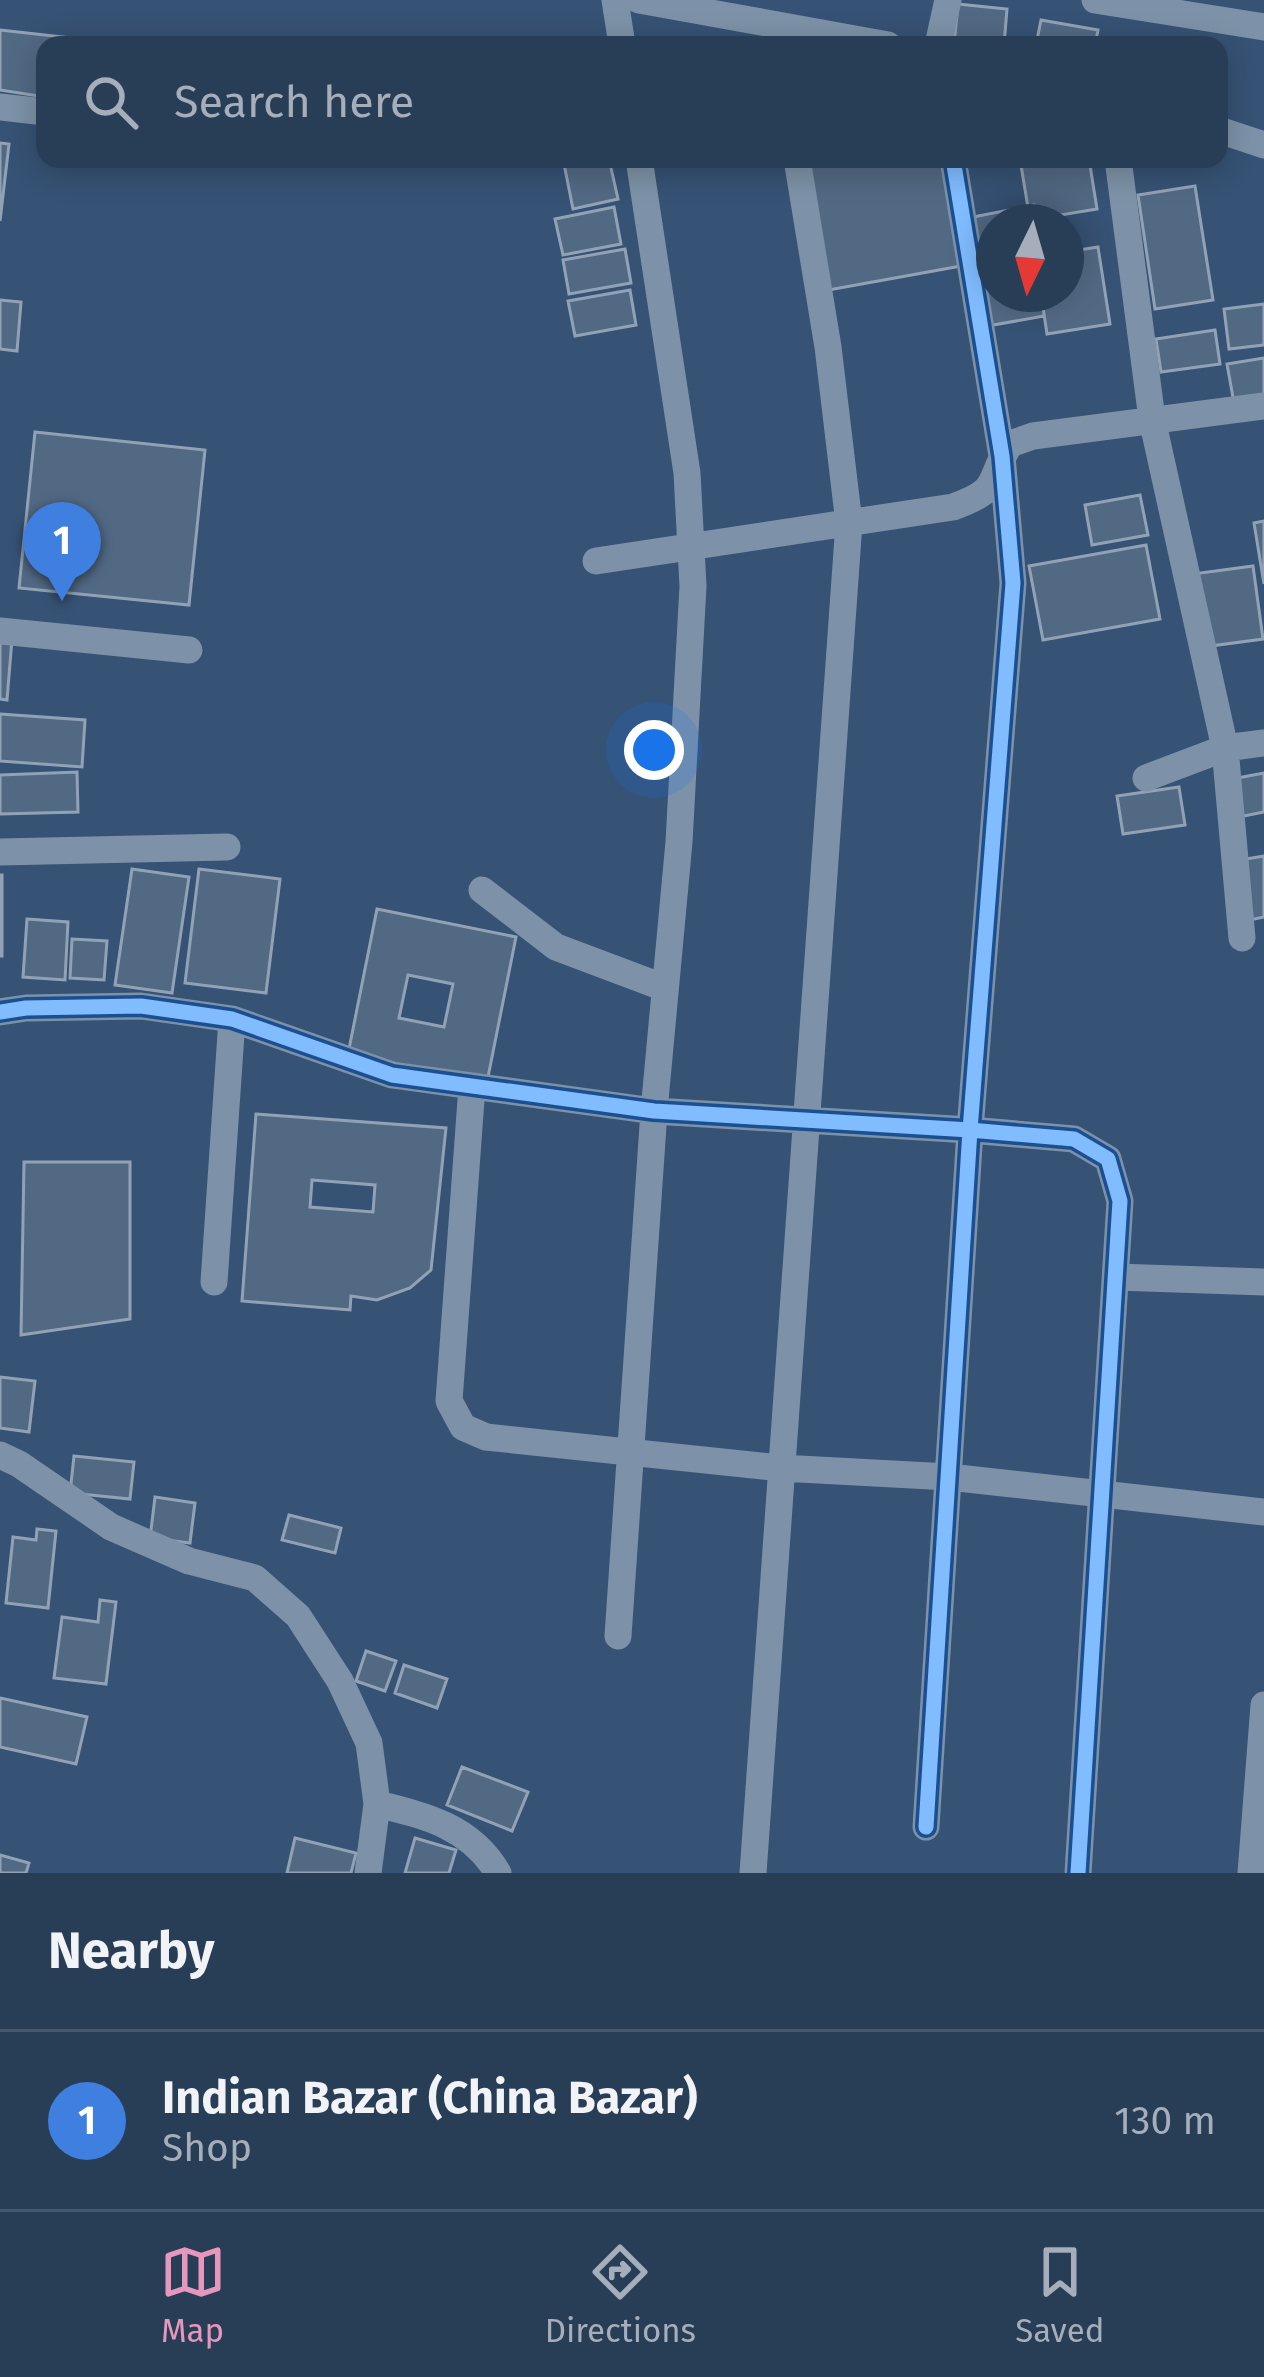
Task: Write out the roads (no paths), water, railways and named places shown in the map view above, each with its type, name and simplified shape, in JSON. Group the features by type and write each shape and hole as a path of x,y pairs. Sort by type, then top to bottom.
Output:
{"street":[{"path":"615,0 621,36"},
{"path":"639,0 776,33"},
{"path":"940,36 948,0"},
{"path":"1096,0 1264,27"},
{"path":"0,107 36,111"},
{"path":"1228,133 1264,145"},
{"path":"618,1636 654,1111 679,842 694,544 640,168"},
{"path":"753,1873 849,523 828,347 798,168"},
{"path":"926,1827 970,1130 1013,583 1002,456 954,168"},
{"path":"1119,168 1152,419 1225,748 1242,938"},
{"path":"596,561 952,507 980,497 995,481 1010,444 1033,436 1264,406"},
{"path":"0,631 189,650"},
{"path":"1146,778 1225,748 1264,743"},
{"path":"0,852 227,847"},
{"path":"482,890 556,947 665,988"},
{"path":"0,1012 140,1006 232,1019 392,1075 654,1111 1074,1139 1108,1159 1120,1201 1078,1873"},
{"path":"214,1282 232,1019"},
{"path":"472,1086 449,1401 463,1427 486,1437 632,1455 949,1477 1264,1511"},
{"path":"1116,1277 1264,1282"},
{"path":"0,1455 111,1527 189,1562 255,1578 298,1616 340,1681 369,1743 377,1804 368,1873"},
{"path":"1251,1873 1264,1705"},
{"path":"377,1804 441,1820 470,1839 498,1873"}],"place":[{"name":"Indian Bazar (China Bazar)","path":"62,601"}]}
